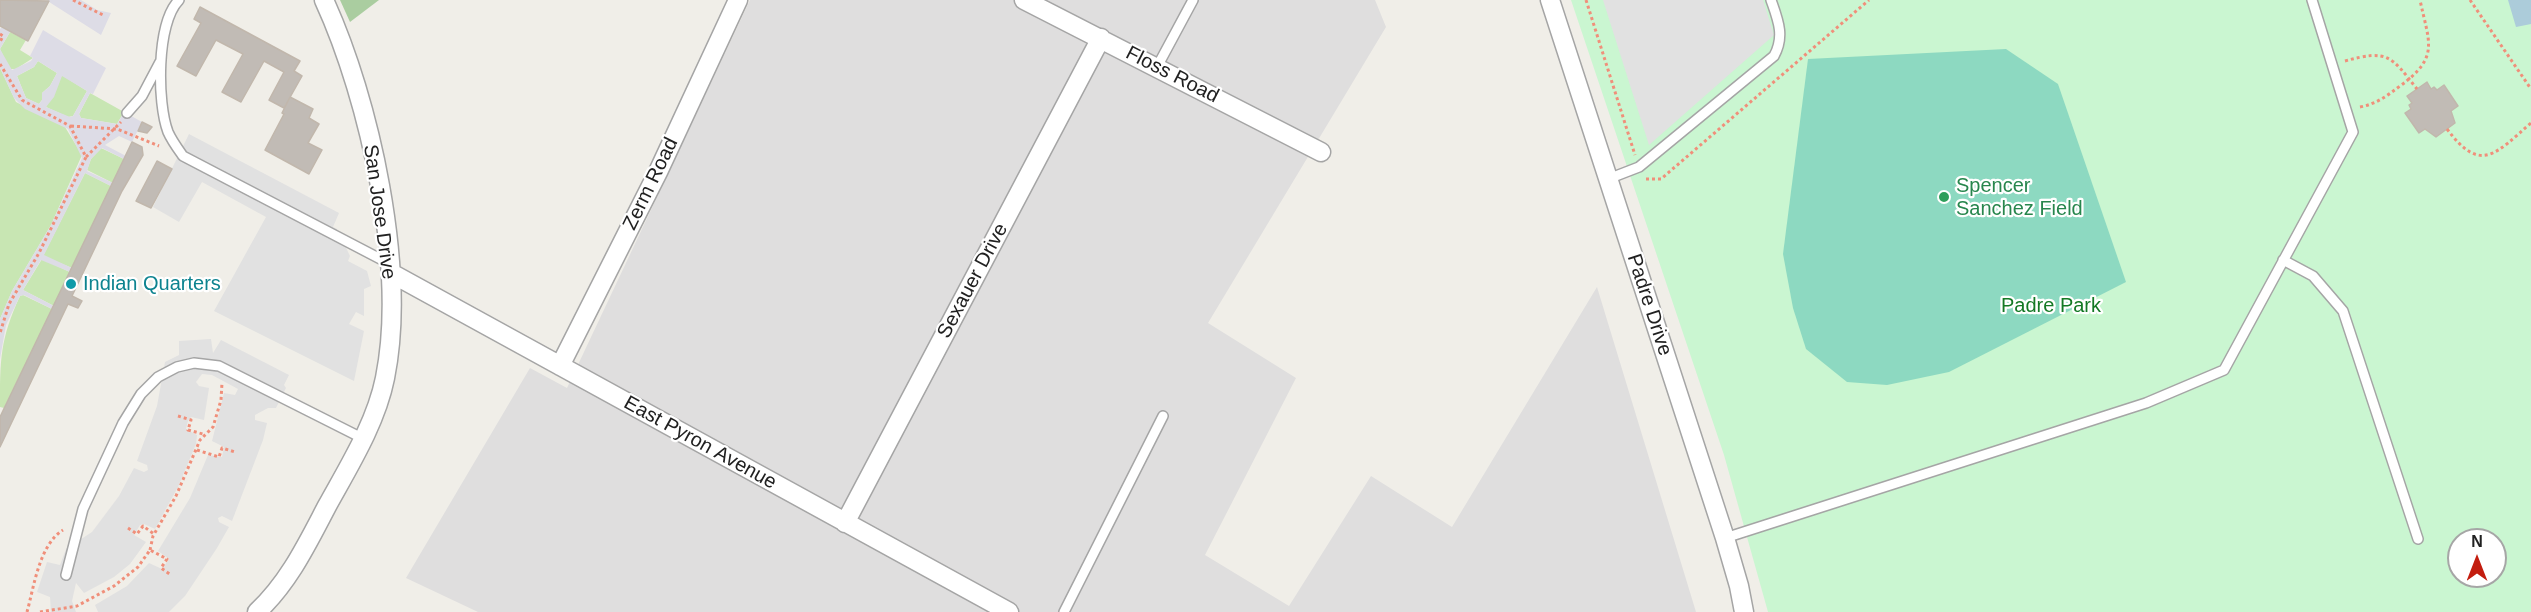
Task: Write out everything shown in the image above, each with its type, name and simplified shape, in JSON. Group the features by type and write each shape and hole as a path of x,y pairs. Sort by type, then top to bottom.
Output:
{"street":[{"name":"San Jose Drive","path":"257,612 284,583 298,562 362,438 385,379 390,322 390,269 383,208 360,94 324,0"},
{"name":"Zerm Road","path":"560,366 658,172 738,0"},
{"name":"Floss Road","path":"1024,0 1321,152"},
{"name":"Padre Drive","path":"1550,0 1725,538 1744,612"},
{"name":"Sexauer Drive","path":"844,523 1101,38"},
{"name":"East Pyron Avenue","path":"390,269 560,366 1009,612"}],"lane":[{"path":"1157,67 1193,0"},
{"path":"1608,179 1639,167 1774,56 1780,44 1780,30 1771,0"},
{"path":"1725,538 2146,403 2224,370 2352,132 2312,0"},
{"path":"178,2 166,27 160,62 165,119 169,133 183,156 390,269"},
{"path":"127,113 142,96 160,62"},
{"path":"2283,260 2313,276 2343,311 2418,539"},
{"path":"66,575 83,509 128,414 149,384 167,372 187,364 207,364 227,370 362,438"},
{"path":"1064,612 1163,416"}],"path":[{"path":"73,0 103,15"},
{"path":"1586,0 1642,178 1661,179 1869,0"},
{"path":"2346,110 2378,102 2423,66 2428,52 2420,0"},
{"path":"2470,0 2531,89"},
{"path":"0,34 3,36 0,42"},
{"path":"2332,65 2371,54 2384,55 2394,60 2417,89"},
{"path":"0,64 22,100 69,126 117,129 183,156"},
{"path":"0,333 9,304 39,253 86,157 117,129 127,113"},
{"path":"2447,129 2461,148 2480,155 2496,152 2531,123"},
{"path":"69,126 86,157"},
{"path":"40,612 78,606 114,586 138,567 150,550 154,534 176,496 203,434 213,427 227,370"},
{"path":"178,416 191,420 188,430 203,434"},
{"path":"197,450 219,457 222,448 235,452"},
{"path":"128,528 137,534 143,526 154,534"},
{"path":"150,550 167,559 161,568 171,575"}],"shaded area":[{"path":"46,0 81,0 97,10 111,13 101,35"},
{"path":"750,0 1375,0 1386,27 1208,323 1296,378 1205,555 1289,606 1371,476 1452,527 1597,287 1696,612 478,612 406,578 530,368 567,388"},
{"path":"1603,0 1763,0 1774,35 1649,145"},
{"path":"2,27 10,32 0,49 0,29"},
{"path":"43,30 106,68 93,94 90,93 79,114 81,118 117,124 124,112 142,122 132,142 119,136 105,145 126,156 124,159 102,148 91,159 87,171 113,183 111,186 85,173 44,255 72,268 70,272 41,260 23,290 54,306 52,309 24,295 20,296 6,325 0,359 0,319 12,291 51,225 82,158 68,129 25,109 14,98 0,68 0,49 12,70 31,61 33,58 30,56","holes":["38,61 57,73 50,86 42,93 42,100 39,104 26,98 17,76 34,67","62,76 87,91 73,116 70,117 46,107 54,97"]},
{"path":"189,134 339,213 333,227 337,229 350,256 348,261 367,271 371,286 364,289 364,316 356,312 349,324 364,331 354,381 214,311 266,217 202,182 179,222 153,207"},
{"path":"211,339 213,353 221,340 289,375 284,385 286,388 276,408 268,408 255,415 255,420 267,423 263,440 232,521 222,516 218,518 219,522 229,527 217,548 185,596 169,612 98,612 95,605 127,586 149,563 162,569 169,559 158,551 190,498 208,455 222,457 224,447 212,441 224,393 235,395 238,389 212,375 202,374 196,382 199,386 209,388 204,420 191,417 188,421 186,429 197,435 196,444 178,487 155,529 144,524 140,525 134,535 146,542 130,564 114,577 84,593 76,583 72,601 76,612 51,612 50,597 37,592 47,562 60,565 66,549 92,532 119,496 134,468 144,472 148,470 147,465 137,461 157,406 165,362 179,355 179,341"}],"green space":[{"path":"340,0 379,0 350,22"},
{"name":"Padre Park","path":"1571,0 2531,0 2531,612 1768,612 1724,455"},
{"path":"10,32 26,40 20,50 33,58 16,69 9,69 0,49"},
{"name":"Spencer Sanchez Field","path":"2006,49 2058,84 2126,282 1949,372 1887,385 1847,382 1806,349 1793,308 1783,254 1808,59"},
{"path":"38,61 57,73 50,86 42,93 42,100 39,104 26,98 17,76 34,67"},
{"path":"0,68 16,102 65,127 82,155 51,225 12,291 0,319"},
{"path":"62,75 87,91 73,116 68,117 46,107"},
{"path":"90,93 124,112 117,124 81,118 79,114"},
{"path":"101,148 124,159 113,183 87,170 91,159"},
{"path":"85,173 111,186 72,268 43,256"},
{"path":"42,259 70,272 54,306 23,290"},
{"path":"23,295 52,309 4,408 0,407 2,350 13,311 20,296"}],"water":[{"path":"2508,0 2531,0 2531,24 2516,27"}],"building":[{"path":"0,0 49,1 28,41 0,26"},
{"path":"200,7 300,61 294,71 302,76 284,108 269,100 284,72 264,61 241,102 222,92 243,54 216,40 196,76 177,66 201,23 194,19"},
{"path":"2427,82 2431,89 2434,87 2437,90 2444,85 2458,106 2451,111 2455,123 2436,137 2425,129 2419,133 2405,113 2411,109 2409,105 2412,103 2407,96"},
{"path":"290,97 313,109 309,118 319,124 308,143 322,150 309,174 265,150 284,114 282,113"},
{"path":"142,122 152,127 147,133 138,131"},
{"name":"Indian Quarters","path":"132,142 142,147 143,155 122,191 72,296 82,301 78,308 68,304 0,447 0,417"},
{"path":"157,161 172,169 151,208 136,201"}],"place":[{"name":"Spencer Sanchez Field","path":"1944,197"},
{"name":"Indian Quarters","path":"71,284"}]}
